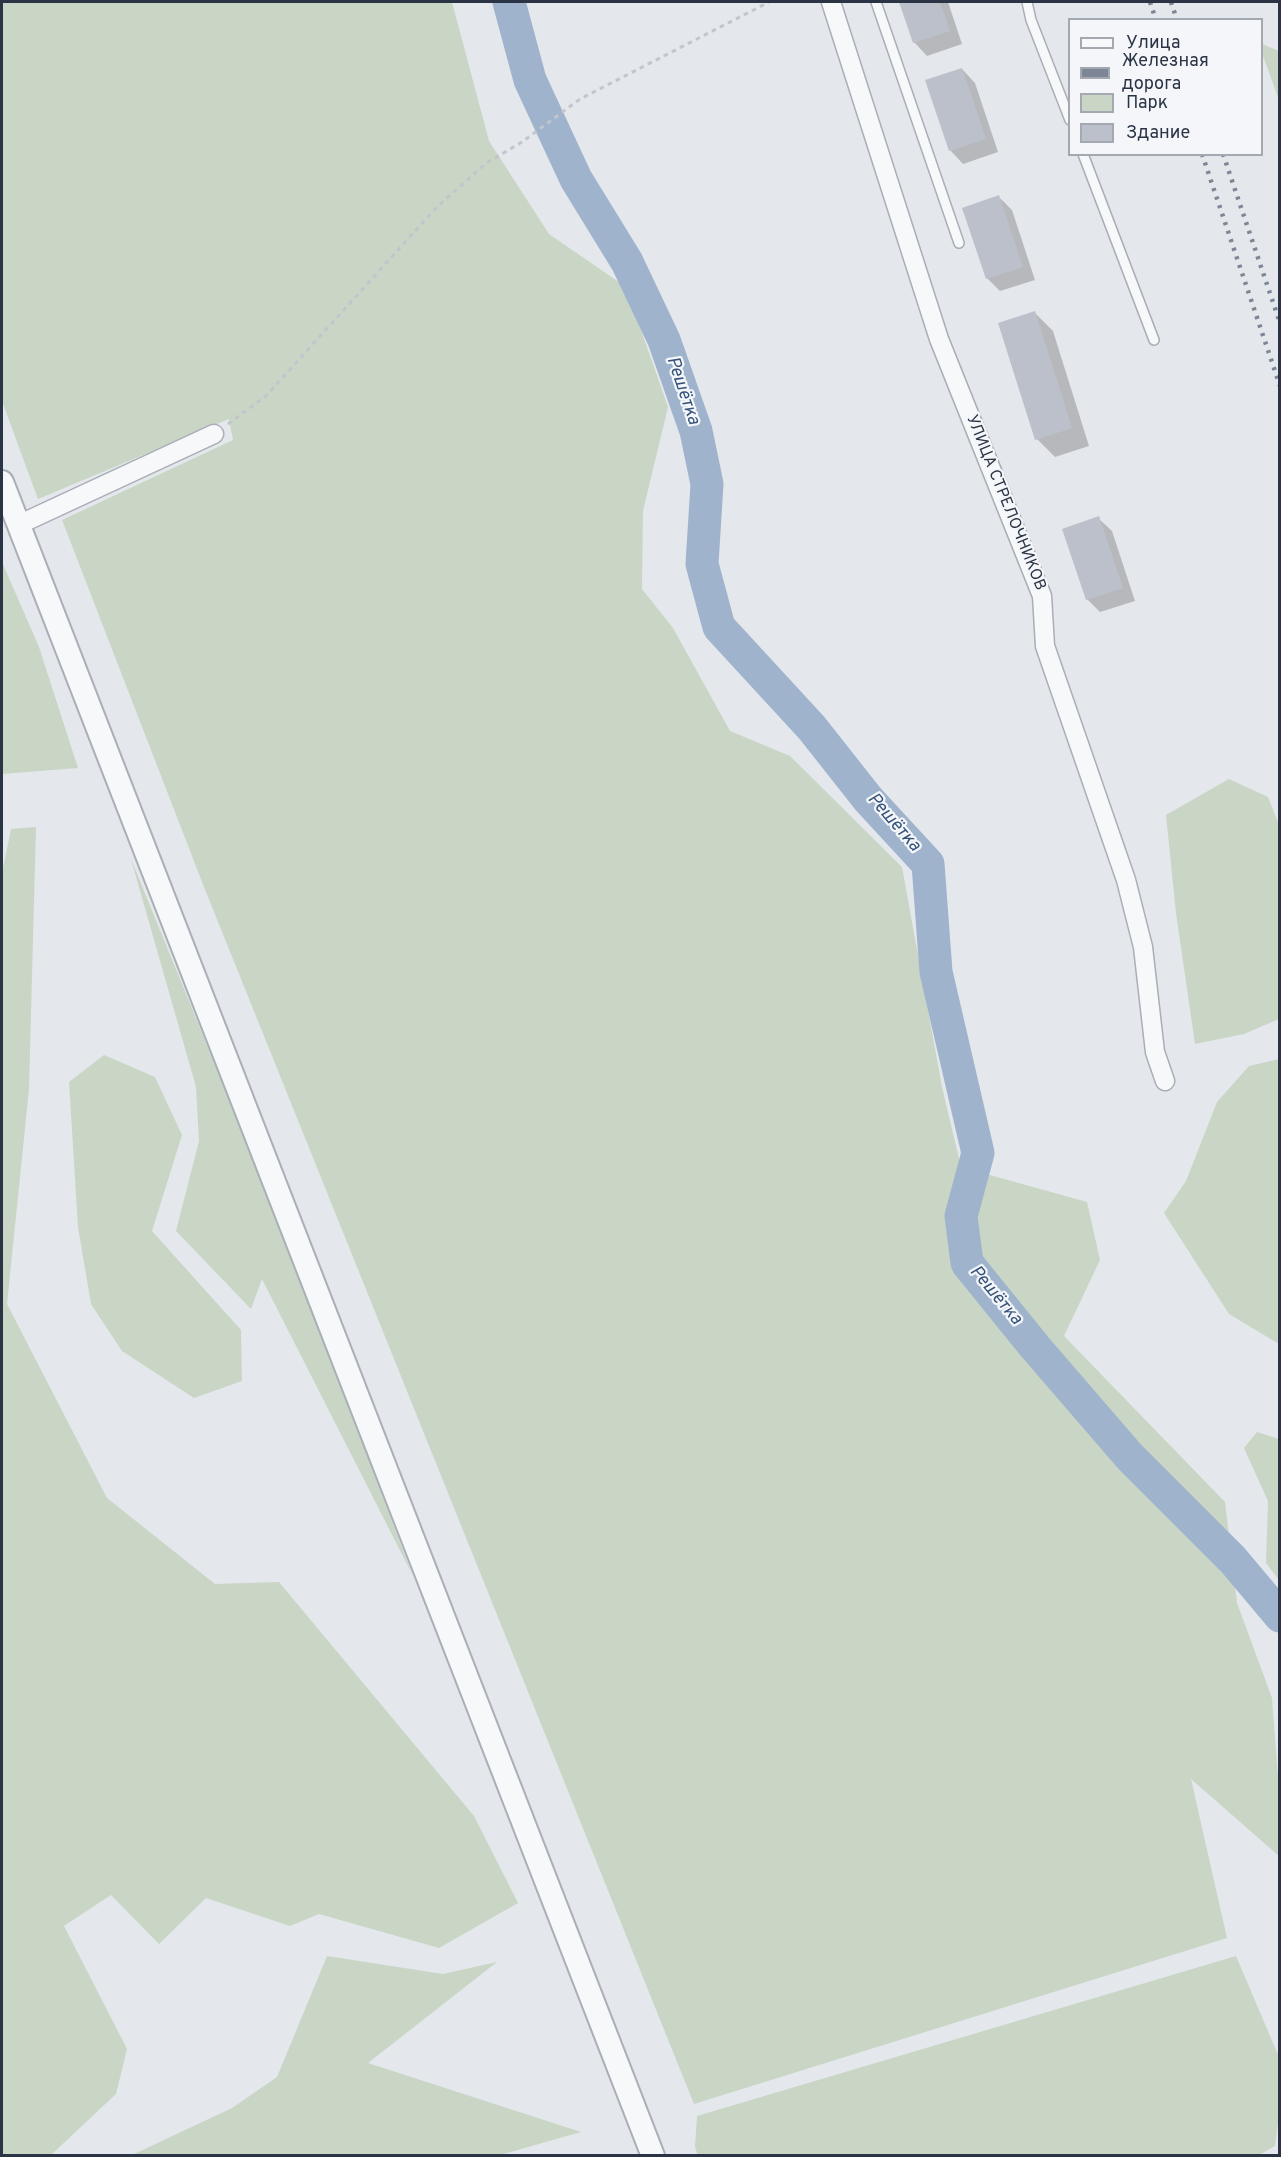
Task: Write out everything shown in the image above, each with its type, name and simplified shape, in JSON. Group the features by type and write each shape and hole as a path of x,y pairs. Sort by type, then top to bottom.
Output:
{"street":[{"name":"УЛИЦА СТРЕЛОЧНИКОВ","path":"831,2 939,339 1042,596 1045,646 1126,880 1143,947 1155,1052 1165,1081"},
{"path":"18,525 214,434"},
{"path":"2,482 653,2156"}],"lane":[{"path":"876,2 959,243"},
{"path":"1027,2 1031,20 1068,115"},
{"path":"1084,156 1154,340"}],"path":[{"path":"214,434 266,396 435,209 485,164 522,142 580,99 769,2"}],"green space":[{"path":"2,2 452,2 489,141 549,234 626,287 668,407 643,511 642,589 673,628 730,731 790,756 902,867 942,1087 961,1167 1087,1202 1100,1260 1064,1336 1225,1502 1237,1603 1272,1698 1280,1804 1279,1856 1191,1779 1227,1938 694,2104 204,887 62,520 233,440 229,419 38,499 2,401"},
{"path":"1263,44 1279,51 1279,100 1263,56"},
{"path":"2,562 39,647 78,768 2,774"},
{"path":"1229,779 1268,797 1279,825 1279,1019 1244,1034 1195,1044 1176,913 1166,815"},
{"path":"36,827 29,1089 7,1304 107,1498 215,1584 279,1582 474,1816 518,1903 439,1948 319,1914 290,1926 206,1898 159,1944 111,1895 64,1926 127,2049 116,2094 51,2155 2,2156 2,873 11,829"},
{"path":"131,859 267,1192 412,1574 262,1279 251,1309 176,1231 199,1141 196,1087"},
{"path":"104,1055 155,1077 182,1135 152,1231 241,1330 242,1381 194,1398 122,1351 91,1304 78,1227 69,1082"},
{"path":"1280,1059 1279,1344 1229,1314 1164,1213 1186,1181 1217,1102 1249,1066"},
{"path":"1257,1432 1279,1439 1279,1580 1266,1563 1268,1501 1244,1448"},
{"path":"327,1956 443,1974 497,1962 368,2063 581,2132 500,2155 132,2155 232,2108 277,2077"},
{"path":"1236,1956 1279,2057 1280,2108 1275,2146 1259,2155 698,2156 695,2147 697,2116"}],"building":[{"path":"899,2 940,2 950,31 913,43"},
{"path":"962,68 986,139 949,151 925,80"},
{"path":"999,195 1023,267 986,279 962,208"},
{"path":"1035,311 1072,428 1035,440 998,323"},
{"path":"1099,516 1123,588 1086,600 1062,529"}],"waterway":[{"name":"Решётка","path":"509,2 530,80 576,179 627,262 664,340 696,431 707,484 702,564 719,627 812,728 868,799 928,864 936,972 978,1153 961,1216 967,1263 1035,1347 1130,1457 1233,1560 1280,1616"}],"railway":[{"path":"1150,2 1155,18"},
{"path":"1171,2 1176,18"},
{"path":"1203,156 1280,386"},
{"path":"1224,156 1280,323"}]}
